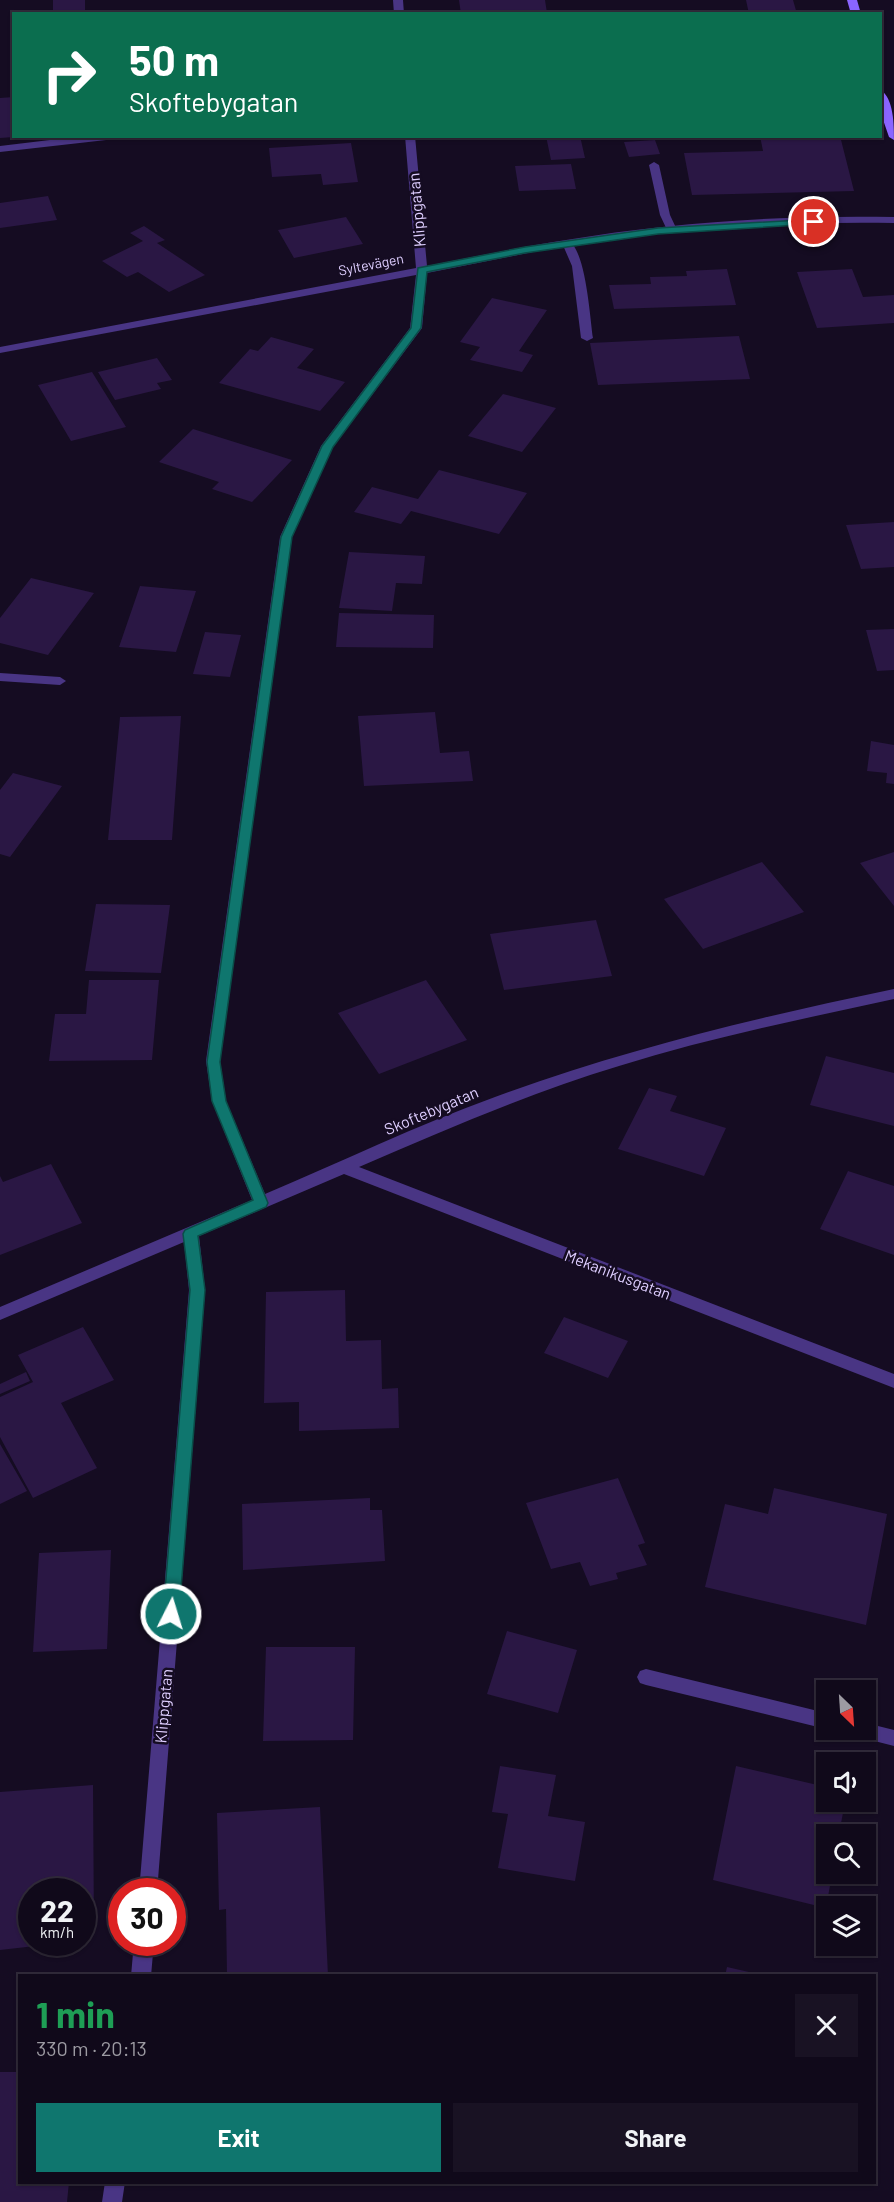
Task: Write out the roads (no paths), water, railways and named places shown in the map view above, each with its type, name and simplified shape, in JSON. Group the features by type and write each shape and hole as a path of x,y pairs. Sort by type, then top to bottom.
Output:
{"street":[{"path":"882,99 894,137"},
{"path":"0,149 97,138"},
{"name":"Klippgatan","path":"261,1203 219,1101 213,1062 286,537 327,446 416,328 422,270 410,138"},
{"path":"654,165 665,215 672,231"},
{"name":"Syltevägen","path":"0,350 567,243 768,223 894,220"},
{"path":"567,243 578,266 587,338"},
{"path":"0,677 60,681"},
{"name":"Skoftebygatan","path":"0,1314 499,1101 616,1061 759,1022 894,994"},
{"name":"Mekanikusgatan","path":"343,1167 894,1381"},
{"name":"Klippgatan","path":"149,1878 198,1290 190,1234"},
{"path":"646,1677 816,1719"},
{"path":"876,1734 894,1738"},
{"path":"141,1974 143,1956"},
{"path":"112,2202 115,2184"}]}
